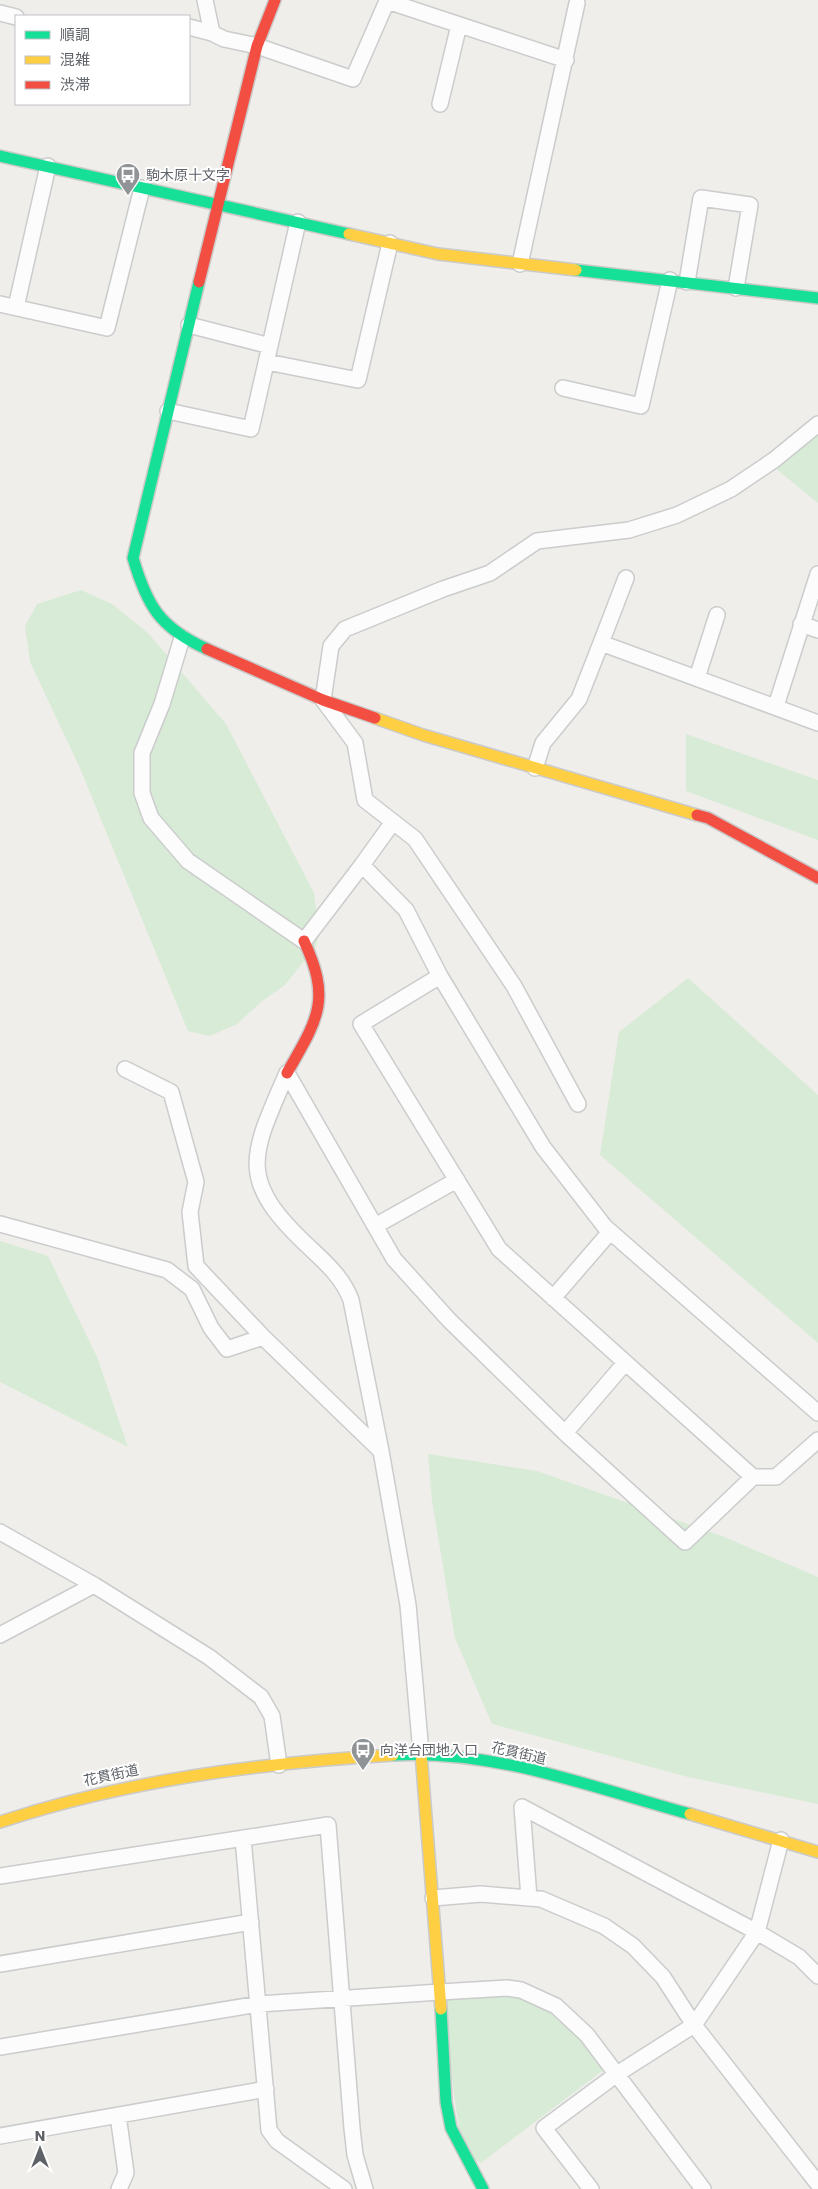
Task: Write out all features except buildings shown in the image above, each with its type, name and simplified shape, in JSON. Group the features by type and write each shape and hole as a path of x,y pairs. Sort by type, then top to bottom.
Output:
{"main road":[{"path":"275,0 257,46 133,558 140,583 154,612 182,638 323,700 423,735 708,818 818,878"},
{"path":"0,156 468,259 818,298"},
{"path":"287,1073 314,1021 320,999 320,984 304,941"},
{"path":"421,1752 440,1992 446,2102 451,2128 483,2189"},
{"name":"花貫街道","path":"0,1822 36,1809 103,1791 205,1774 421,1752 456,1756 534,1771 818,1852"}],"street":[{"path":"205,0 212,33"},
{"path":"190,27 212,33 224,39 257,46 353,79 387,2 566,60"},
{"path":"520,264 577,3"},
{"path":"0,13 15,17"},
{"path":"440,104 459,25"},
{"path":"48,166 4,306 107,328 142,188"},
{"path":"687,282 701,198 750,205 736,288"},
{"path":"168,411 251,429 298,222"},
{"path":"267,362 358,380 390,243"},
{"path":"563,388 641,406 670,280"},
{"path":"189,326 270,346"},
{"path":"578,1104 514,986 414,839 366,800 355,743 323,700 331,646 345,629 443,589 490,573 537,541 628,530 677,515 731,489 774,460 818,424"},
{"path":"776,706 818,574"},
{"path":"535,768 543,743 579,699 626,578"},
{"path":"697,678 717,615"},
{"path":"801,624 818,630"},
{"path":"182,638 162,704 142,753 142,793 151,818 188,862 304,941 393,822"},
{"path":"601,644 776,706 818,723"},
{"path":"362,865 406,910 440,976 542,1147 610,1232 818,1413"},
{"path":"440,976 361,1024 499,1249 753,1477 776,1477 818,1440"},
{"path":"125,1069 171,1092 196,1182 190,1212 196,1266 263,1337 381,1451"},
{"path":"287,1073 394,1258 449,1320 565,1433 685,1542 753,1477"},
{"path":"287,1073 261,1132 256,1155 259,1181 268,1201 282,1222 330,1266 346,1286 353,1308 408,1605 421,1752"},
{"path":"375,1226 457,1180"},
{"path":"0,1224 167,1270 192,1289 211,1328 227,1349 263,1337"},
{"path":"553,1298 610,1232"},
{"path":"565,1433 625,1363"},
{"path":"0,1532 94,1585 209,1657 261,1697 272,1716 279,1765"},
{"path":"0,1635 94,1585"},
{"path":"529,1898 522,1807 757,1932 799,1957 818,1976"},
{"path":"0,1876 328,1825 355,2154 365,2189"},
{"path":"243,1838 269,2130 277,2140 344,2189"},
{"path":"591,2189 544,2128 617,2074 694,2025 757,1932 781,1840"},
{"path":"433,1898 481,1894 541,1900 572,1911 604,1926 633,1946 663,1977 694,2025 818,2184"},
{"path":"0,1964 251,1922"},
{"path":"0,2047 259,2004 507,1988 521,1990 556,2006 587,2034 703,2189"},
{"path":"0,2136 266,2089"},
{"path":"118,2115 126,2174 119,2189"}],"green space":[{"path":"818,426 818,503 774,467"},
{"path":"81,590 112,604 148,633 226,724 314,893 319,932 316,946 285,985 261,1002 237,1024 210,1036 188,1031 79,766 30,662 25,626 37,604"},
{"path":"686,734 818,780 818,840 686,791"},
{"path":"688,978 818,1095 818,1343 600,1155 619,1032"},
{"path":"0,1241 48,1256 97,1357 128,1447 0,1382"},
{"path":"428,1454 537,1471 722,1536 818,1577 818,1804 688,1777 492,1724 455,1638 432,1501"},
{"path":"477,1990 540,1998 610,2065 481,2163 462,2151 440,1992"}],"traffic: fast":[{"path":"0,156 349,234"},
{"path":"576,270 818,298"},
{"path":"199,282 133,558 144,590 158,614 178,633 207,649"},
{"path":"393,1755 469,1758 506,1764 580,1782 690,1814"},
{"path":"441,2009 446,2102 451,2128 483,2189"}],"traffic: slow":[{"path":"349,234 438,254 576,270"},
{"path":"375,718 423,735 697,815"},
{"path":"421,1753 441,2009"},
{"path":"0,1822 48,1807 145,1784 293,1763 393,1755"},
{"path":"690,1814 818,1852"}],"traffic: jam":[{"path":"199,282 257,46 275,0"},
{"path":"207,649 323,700 375,718"},
{"path":"697,815 708,818 818,878"},
{"path":"287,1073 313,1024 319,995 313,962 304,941"}],"place":[{"name":"駒木原十文字","path":"128,196"},
{"name":"向洋台団地入口","path":"363,1771"}]}
